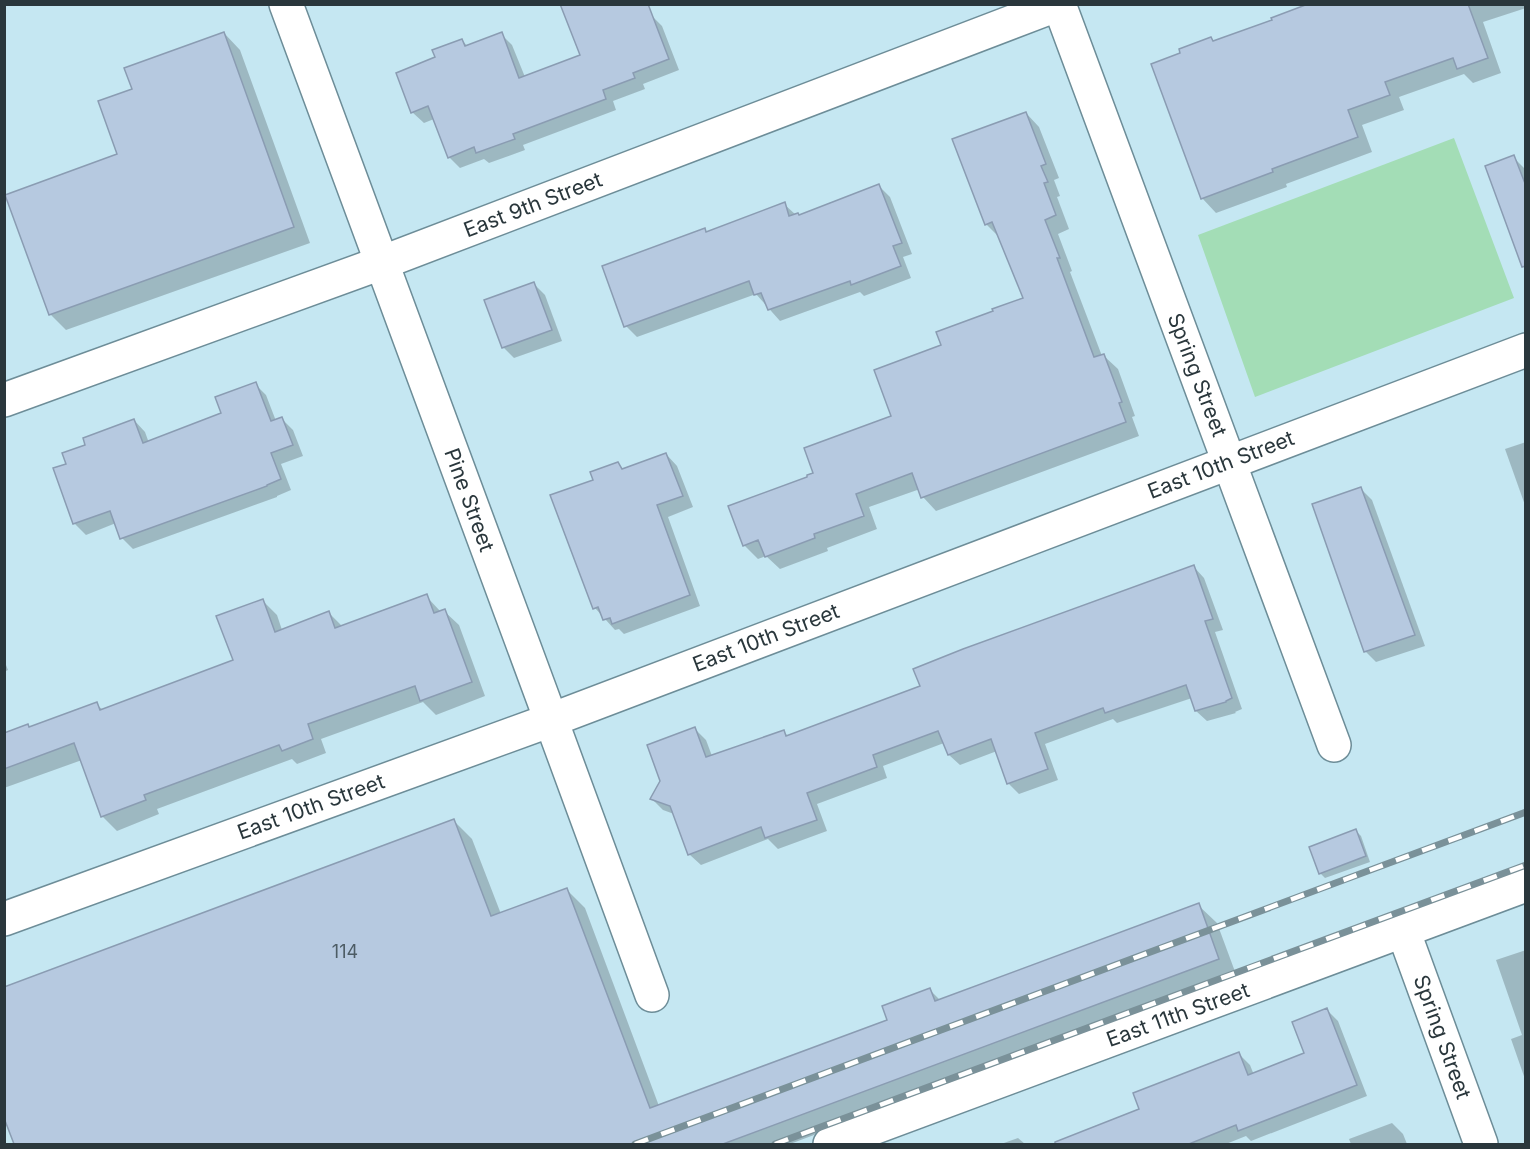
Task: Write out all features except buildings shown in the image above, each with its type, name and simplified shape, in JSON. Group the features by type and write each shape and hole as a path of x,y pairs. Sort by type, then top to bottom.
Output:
{"street":[{"name":"Pine Street","path":"286,4 652,995"},
{"name":"East 9th Street","path":"4,400 381,263 1059,5"},
{"name":"Spring Street","path":"1059,5 1335,745"},
{"name":"East 10th Street","path":"4,919 551,720 1526,350"},
{"name":"East 11th Street","path":"830,1144 1526,885"},
{"name":"Spring Street","path":"1403,930 1481,1144"}],"green space":[{"path":"1454,138 1514,298 1255,397 1198,235"}],"railway":[{"path":"635,1144 1526,812"},
{"path":"775,1144 1526,865"}]}
